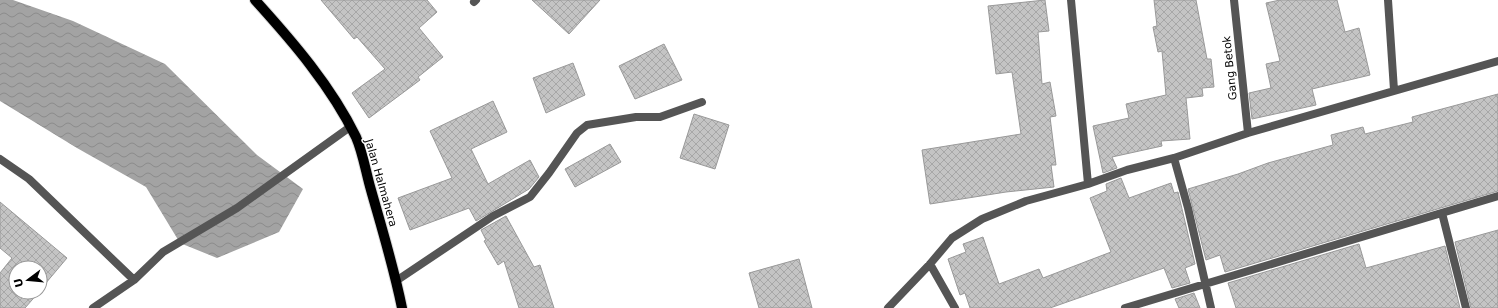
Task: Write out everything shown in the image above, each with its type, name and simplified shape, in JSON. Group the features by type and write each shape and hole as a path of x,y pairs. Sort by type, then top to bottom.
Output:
{"main road":[{"name":"Jalan Halmahera","path":"255,0 282,29 320,77 332,95 356,139 396,281 402,308"}],"street":[{"path":"1071,0 1088,184"},
{"name":"Gang Betok","path":"1234,0 1248,134"},
{"path":"1388,0 1394,90"},
{"path":"888,308 930,264 952,238 982,219 1026,202 1088,184 1127,170 1174,158 1394,90 1498,61"},
{"path":"396,281 493,216 530,197 550,173 572,138 587,124 636,118 660,117 702,102"},
{"path":"93,308 134,280 163,252 237,208 350,127"},
{"path":"1174,158 1211,308"},
{"path":"0,159 29,179 134,280"},
{"path":"1125,308 1206,285 1498,196"},
{"path":"1442,213 1466,308"},
{"path":"930,264 955,308"}],"water":[{"path":"0,0 13,0 73,21 165,64 257,155 303,189 279,232 217,258 180,243 146,187 77,148 0,101"}],"building":[{"path":"321,0 427,0 437,12 419,28 443,57 418,77 420,80 369,118 352,93 385,69 357,37 354,39"},
{"path":"532,0 600,0 569,34"},
{"path":"1045,0 1049,31 1038,32 1042,84 1050,82 1056,116 1050,117 1056,165 1051,165 1054,187 1006,192 930,204 922,150 1021,134 1012,72 996,74 988,6"},
{"path":"1154,0 1196,0 1207,59 1211,59 1214,87 1202,88 1203,96 1186,98 1190,139 1161,141 1162,146 1112,157 1117,168 1103,173 1093,126 1129,118 1126,104 1166,95 1162,51 1158,52 1153,27 1157,26"},
{"path":"1280,0 1337,0 1345,32 1359,28 1370,75 1312,89 1316,105 1252,119 1249,93 1271,88 1266,64 1280,61 1266,3"},
{"path":"664,44 682,80 635,99 619,66"},
{"path":"573,63 585,95 546,113 533,78"},
{"path":"1498,94 1498,191 1225,272 1220,255 1206,260 1188,189 1268,163 1333,145 1331,135 1363,127 1365,134 1413,122 1412,117"},
{"path":"493,101 507,132 471,149 488,184 530,160 539,177 529,189 476,221 469,208 410,230 398,198 452,178 430,131"},
{"path":"694,114 729,125 715,169 680,158"},
{"path":"610,144 621,162 575,187 565,169"},
{"path":"1121,178 1129,198 1171,183 1174,193 1178,192 1195,264 1185,268 1190,283 1172,288 1164,268 1050,308 970,308 965,293 960,295 948,259 966,252 963,244 983,237 999,284 1039,269 1043,278 1111,252 1090,198 1107,191 1106,184"},
{"path":"0,202 67,258 48,281 48,260 10,260 12,258 0,248"},
{"path":"506,216 534,267 540,265 554,308 519,308 504,261 498,265 484,241 486,240 481,230"},
{"path":"1498,230 1498,308 1471,308 1455,242"},
{"path":"1359,244 1366,268 1445,246 1460,308 1236,308 1228,283"},
{"path":"799,259 812,308 759,308 749,273"},
{"path":"8,263 8,300 32,300 25,308 0,308 0,273"},
{"path":"1194,293 1200,308 1179,308 1175,299"}]}
